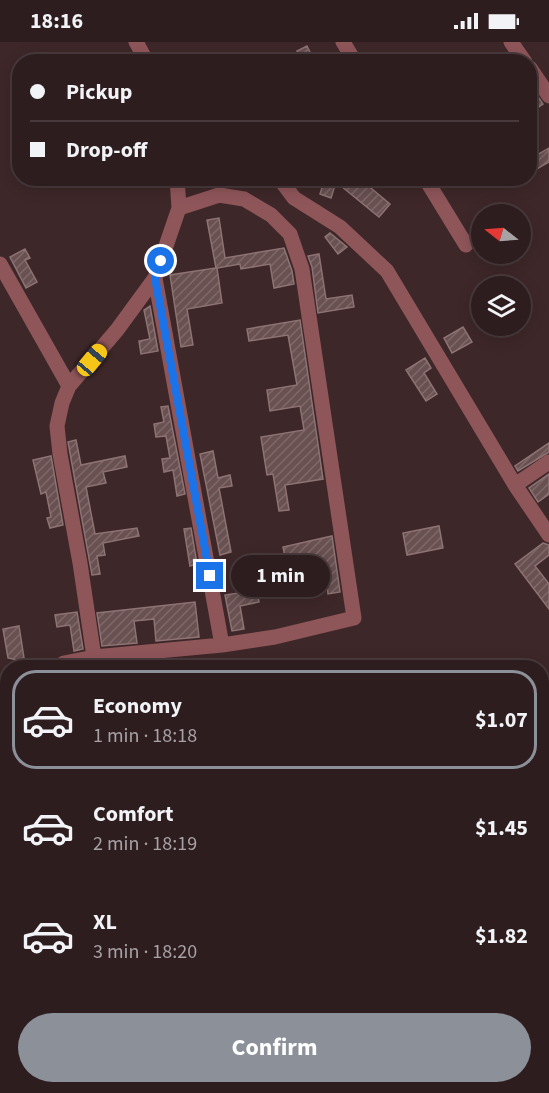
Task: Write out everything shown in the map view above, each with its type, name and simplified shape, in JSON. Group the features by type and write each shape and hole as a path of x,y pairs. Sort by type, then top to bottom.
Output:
{"street":[{"path":"537,78 549,96"},
{"path":"94,657 57,426 62,403 69,386 117,330 155,278 179,208 178,186"},
{"path":"285,186 294,198 340,227 387,271 515,485 549,535"},
{"path":"430,186 466,245"},
{"path":"79,660 275,637 354,618 302,269 290,234 271,215 244,199 219,195 179,208"},
{"path":"0,264 69,386"},
{"path":"155,278 222,645"},
{"path":"515,485 549,462"}],"building":[{"path":"307,46 311,54 299,54 297,51"},
{"path":"537,95 543,104 537,108"},
{"path":"549,148 549,162 537,169 537,155"},
{"path":"322,186 335,186 331,198 320,194"},
{"path":"341,186 369,186 390,204 379,217"},
{"path":"219,218 225,258 284,248 294,284 274,288 270,264 241,269 240,264 217,268 222,303 187,309 193,345 181,347 170,275 216,268 207,220"},
{"path":"330,233 347,247 338,254 325,237"},
{"path":"25,249 30,258 25,260 37,282 26,288 10,257"},
{"path":"319,254 326,299 352,295 354,307 318,313 312,267 308,256"},
{"path":"150,306 158,351 141,354 139,341 150,339 144,310"},
{"path":"300,320 323,479 285,485 289,510 279,511 273,474 267,475 261,437 304,430 300,406 270,411 267,390 297,385 288,335 249,341 247,329"},
{"path":"463,327 472,342 452,353 444,338"},
{"path":"425,358 431,368 424,373 437,394 426,401 406,370"},
{"path":"168,406 185,494 177,496 173,470 164,472 162,459 170,458 166,436 156,437 154,424 164,422 161,407"},
{"path":"76,440 81,465 125,456 127,467 103,472 106,483 86,487 95,534 137,528 139,536 103,543 105,555 97,556 100,574 92,575 68,442"},
{"path":"549,443 549,452 518,471 515,466"},
{"path":"213,451 218,478 230,475 232,486 219,488 231,552 220,555 200,454"},
{"path":"51,456 63,525 50,528 47,518 51,517 46,492 41,494 33,460"},
{"path":"549,474 549,494 538,502 529,488"},
{"path":"439,526 443,548 407,555 403,533"},
{"path":"191,528 197,564 190,566 184,529"},
{"path":"332,536 340,592 328,594 326,575 290,582 283,547"},
{"path":"543,543 549,545 549,555 535,566 549,584 549,609 515,564"},
{"path":"257,590 259,602 240,606 244,629 232,631 225,595"},
{"path":"195,602 199,637 156,641 154,619 134,621 137,643 102,646 97,613"},
{"path":"77,612 83,649 74,651 70,625 57,627 55,615"},
{"path":"19,626 24,658 17,660 8,658 3,629"}],"route":[{"path":"161,261 155,278 210,576"}]}
